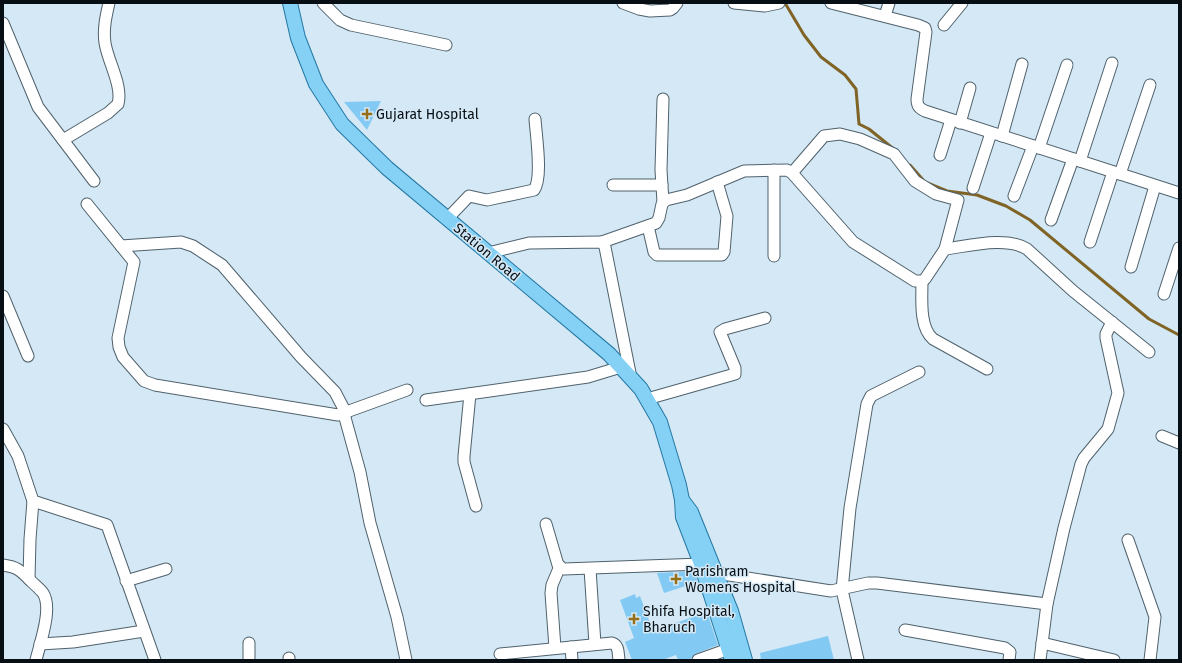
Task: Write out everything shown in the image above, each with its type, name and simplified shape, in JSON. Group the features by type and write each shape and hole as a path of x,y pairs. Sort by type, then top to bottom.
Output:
{"main road":[{"name":"Station Road","path":"290,3 298,38 316,84 342,124 386,168 609,354 641,390 660,422 679,485 682,500 682,517 701,564 731,611 746,660"},
{"name":"Station Road","path":"682,500 691,510 730,654"}],"street":[{"path":"63,140 111,111 118,104 119,93 105,45 104,34 105,20 109,3"},
{"path":"323,3 340,20 351,25 446,45"},
{"path":"623,3 639,9 650,11 670,10 677,3"},
{"path":"734,3 765,6 776,4"},
{"path":"831,3 885,16 924,28 926,32 917,104 925,111 1155,186 1178,191"},
{"path":"885,16 889,3"},
{"path":"944,25 962,3"},
{"path":"3,24 36,103 94,181"},
{"path":"1051,220 1077,160 1112,63"},
{"path":"974,188 1022,64"},
{"path":"1014,196 1036,147 1067,65"},
{"path":"1090,242 1150,85"},
{"path":"940,155 970,88"},
{"path":"488,253 529,243 602,242 657,222 663,202 661,170 663,99"},
{"path":"447,219 469,196 487,200 534,190 538,183 539,163 534,119"},
{"path":"663,202 687,195 744,171 787,170 792,173 853,242 915,281 922,281 925,279 946,249 958,200 936,194 915,181 894,154 860,139 840,134 824,136 792,173"},
{"path":"774,170 774,256"},
{"path":"648,226 654,252 657,254 722,255 724,252 728,216 717,182"},
{"path":"613,185 662,185"},
{"path":"1131,267 1155,186"},
{"path":"88,204 134,262 119,331 119,347 123,357 144,381 156,385 336,415 407,390"},
{"path":"121,246 181,242 192,246 222,265 301,357 335,392 348,412 370,523 397,617 406,660"},
{"path":"426,400 626,372 605,247 602,242"},
{"path":"946,249 1005,242 1027,249 1073,291 1148,352"},
{"path":"1164,294 1179,248"},
{"path":"922,281 924,327 928,335 987,369"},
{"path":"3,296 28,356"},
{"path":"647,399 735,374 735,368 720,332 725,329 765,318"},
{"path":"1040,660 1047,604 1064,528 1081,464 1084,458 1108,429 1117,399 1118,387 1106,338 1106,334 1112,322"},
{"path":"858,660 842,590 850,508 867,404 871,396 919,372"},
{"path":"470,394 464,462 476,506"},
{"path":"3,429 18,456 32,501 29,579"},
{"path":"1162,436 1179,443"},
{"path":"32,501 107,525 155,660"},
{"path":"546,524 560,566 552,585 551,593 555,648"},
{"path":"1128,540 1154,612 1155,621 1150,660"},
{"path":"560,566 568,570 701,564"},
{"path":"3,565 16,568 43,593 47,606 36,660"},
{"path":"126,581 166,569"},
{"path":"590,569 595,644"},
{"path":"710,576 831,591 842,590 868,583 876,583 1047,604"},
{"path":"905,630 1005,648 1010,652 1009,660"},
{"path":"40,644 77,642 144,631"},
{"path":"249,643 249,660"},
{"path":"500,654 524,656 555,648 614,643 618,648 619,660"},
{"path":"1042,643 1114,660"},
{"path":"571,647 572,660"},
{"path":"698,660 730,654"}],"building":[{"path":"381,101 367,130 344,102"},
{"path":"694,571 698,582 664,593 657,573"},
{"path":"635,594 636,598 640,596 653,631 707,612 718,645 695,654 690,660 678,660 676,655 662,660 632,660 625,642 634,638 620,600"},
{"path":"828,636 834,660 761,660 760,653"}],"waterway":[{"path":"785,3 804,35 821,57 845,75 856,89 859,124 869,129 895,150"},
{"path":"910,165 925,182 947,191 977,195 1006,206 1030,220 1149,319 1179,335"}],"place":[{"name":"Gujarat Hospital","path":"367,114"},
{"name":"Parishram Womens Hospital","path":"676,579"},
{"name":"Shifa Hospital, Bharuch","path":"634,619"}]}
